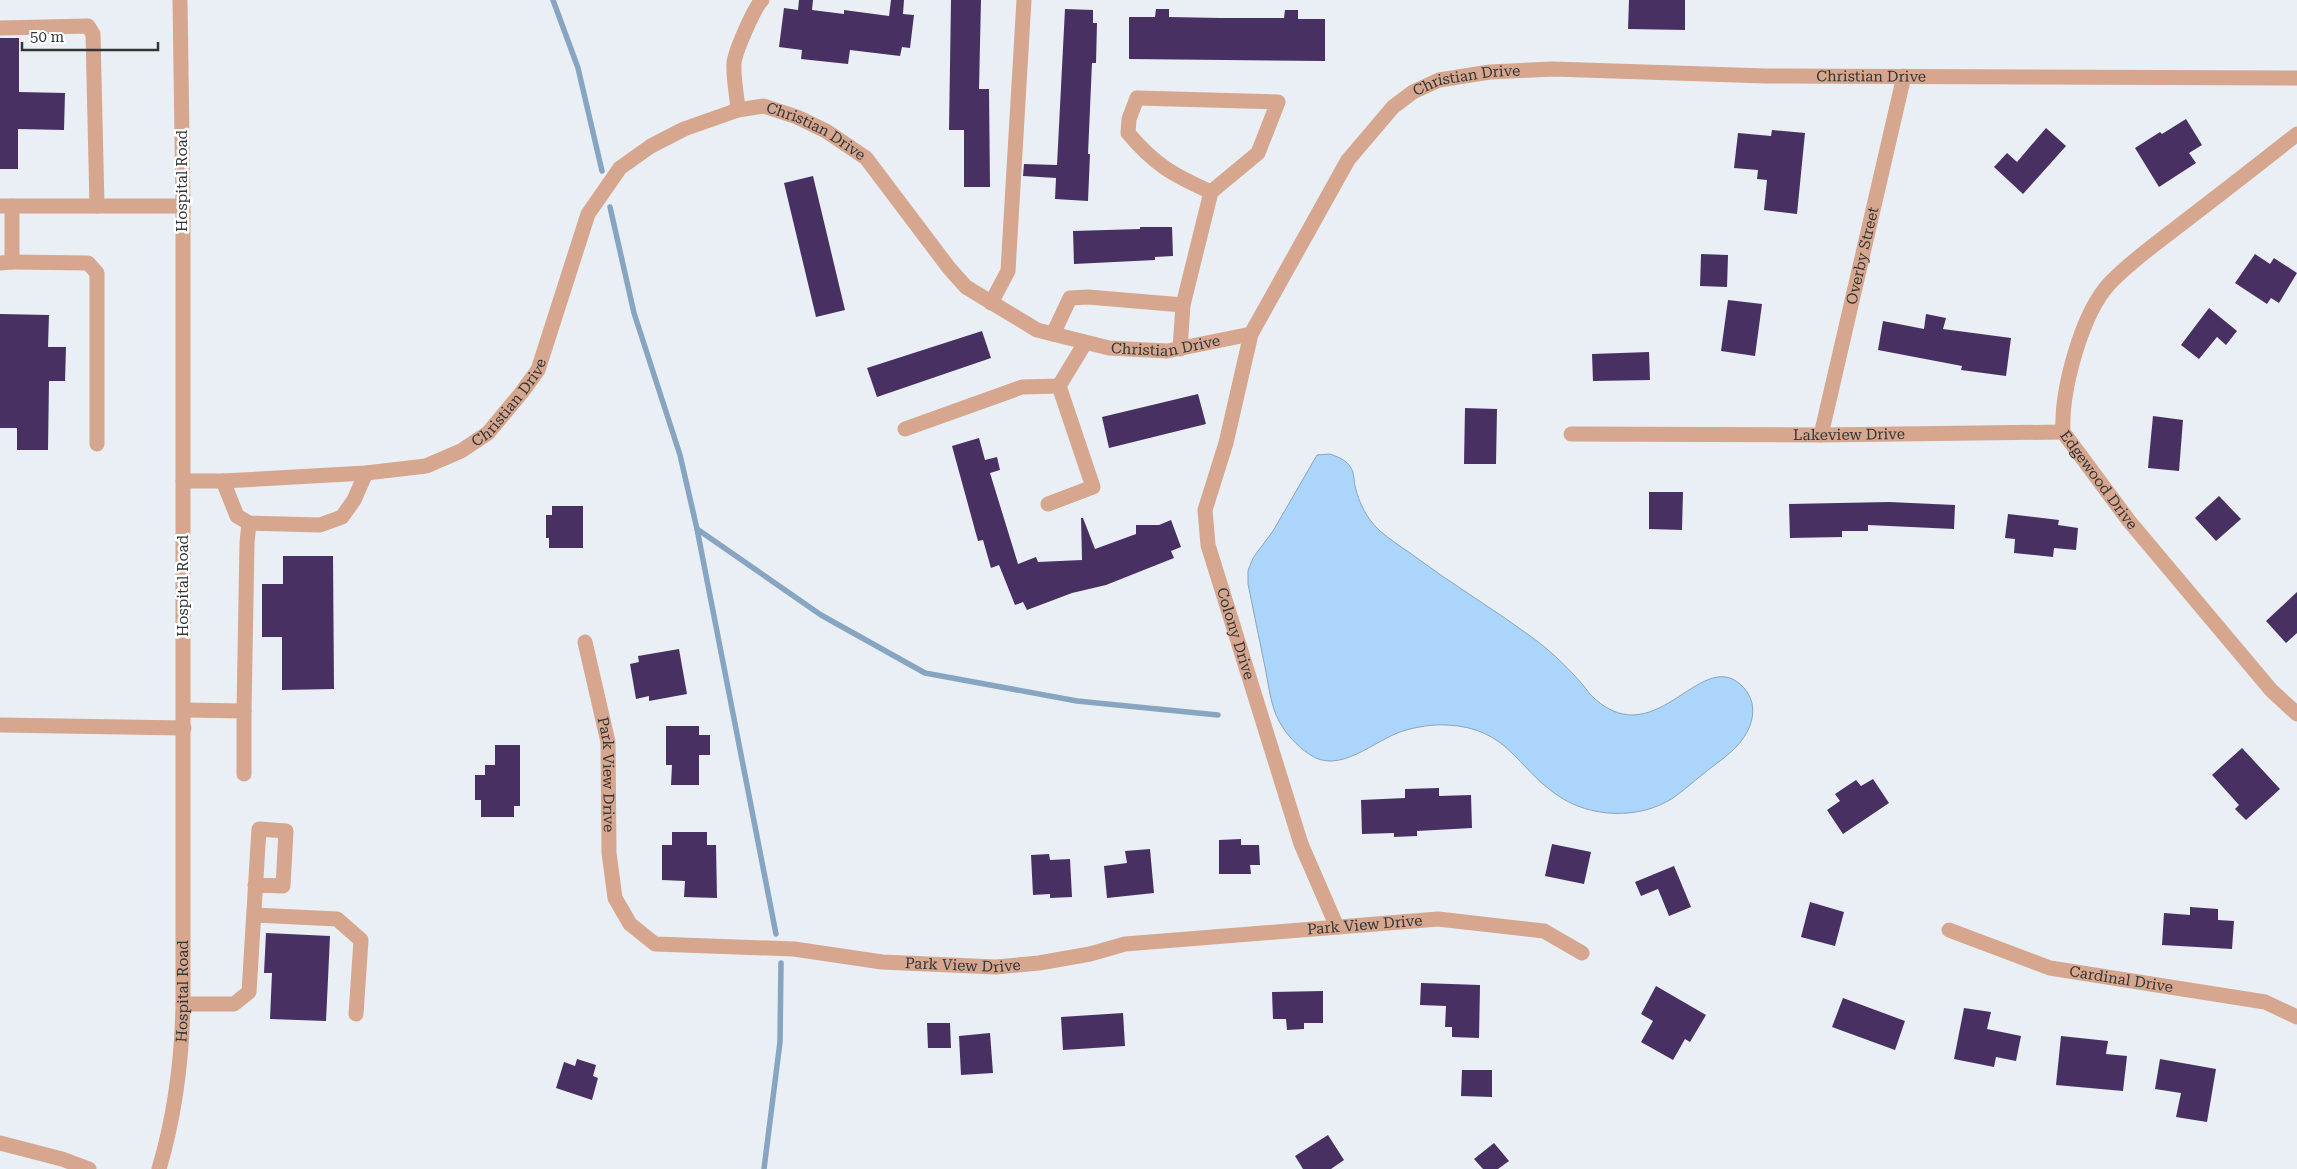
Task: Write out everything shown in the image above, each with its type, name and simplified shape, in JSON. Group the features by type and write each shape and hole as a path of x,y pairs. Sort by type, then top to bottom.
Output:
{"street":[{"name":"Hospital Road","path":"159,1169 174,1112 180,1070 183,1004 183,206 180,0"},
{"path":"738,110 734,62 758,4 762,0"},
{"path":"991,303 1008,270 1024,0"},
{"path":"0,28 88,26 93,34 97,206"},
{"name":"Christian Drive","path":"183,481 223,481 366,473 426,466 460,451 488,433 538,370 588,214 620,168 651,146 684,128 738,110 764,106 798,117 826,131 866,158 949,268 966,287 1037,330 1109,348 1167,351 1251,334 1348,160 1393,107 1413,92 1439,80 1490,72 1553,69 1766,76 2297,78"},
{"name":"Overby Street","path":"1821,435 1904,76"},
{"path":"1180,349 1183,305 1211,192 1258,154 1278,102 1137,98 1129,119 1128,133 1144,153 1174,176 1211,192"},
{"name":"Edgewood Drive","path":"2297,134 2156,244 2109,284 2087,320 2076,352 2064,396 2063,432 2129,521 2271,690 2297,714"},
{"path":"96,444 97,273 88,263 6,263 6,206 183,206"},
{"path":"1053,334 1070,298 1088,297 1183,305"},
{"name":"Colony Drive","path":"1251,334 1226,443 1205,510 1208,545 1301,844 1337,927"},
{"path":"1048,504 1093,487 1059,386 1085,343"},
{"path":"905,429 1022,387 1059,386"},
{"name":"Lakeview Drive","path":"1571,434 1821,435 2063,432"},
{"path":"223,481 237,516 250,523 320,525 342,517 354,500 366,473"},
{"path":"244,774 247,543 250,523"},
{"name":"Park View Drive","path":"585,642 608,742 609,854 615,898 630,924 655,944 794,949 882,962 996,967 1090,954 1125,944 1438,919 1544,931 1582,953"},
{"path":"184,710 244,711"},
{"path":"0,725 184,728"},
{"path":"183,1004 234,1004 249,992 255,885"},
{"path":"254,915 337,919 361,940 356,1014"},
{"name":"Cardinal Drive","path":"1949,930 2050,968 2265,1002 2297,1017"},
{"path":"0,1143 62,1159 89,1169"}],"water":[{"path":"1330,454 1342,459 1349,465 1353,472 1361,504 1367,516 1379,530 1543,646 1567,668 1595,699 1618,713 1639,714 1659,708 1712,678 1728,678 1744,688 1752,702 1752,718 1747,733 1737,746 1673,798 1660,805 1630,813 1599,812 1570,803 1543,784 1498,741 1484,733 1468,728 1430,725 1413,728 1392,735 1344,759 1332,761 1320,760 1309,754 1288,735 1274,709 1248,584 1248,571 1253,558 1273,531 1317,455"}],"building":[{"path":"799,0 813,0 812,10 844,14 844,10 889,16 891,0 904,0 903,14 914,15 910,48 902,47 900,56 850,50 848,64 801,59 802,50 779,47 784,8 798,10"},
{"path":"951,0 981,0 979,89 989,89 990,187 964,187 964,130 949,130"},
{"path":"1629,0 1685,0 1685,30 1628,29"},
{"path":"1065,9 1093,10 1093,23 1097,23 1096,63 1092,63 1088,201 1055,199 1056,178 1023,176 1024,164 1057,165"},
{"path":"1156,9 1169,9 1169,17 1220,18 1284,18 1285,10 1298,10 1298,19 1325,19 1325,61 1129,59 1129,17 1155,17"},
{"path":"0,38 19,38 19,92 65,93 64,130 18,129 18,169 0,169"},
{"path":"2186,119 2202,145 2189,153 2196,163 2159,187 2135,148 2160,132 2162,134"},
{"path":"2046,128 2066,146 2023,194 1994,167 2007,153 2017,162"},
{"path":"1772,130 1805,133 1797,214 1764,210 1767,180 1757,179 1758,170 1734,168 1738,133 1771,136"},
{"path":"813,176 845,310 816,317 784,183"},
{"path":"1140,227 1172,227 1173,256 1155,257 1155,260 1074,264 1073,231 1140,229"},
{"path":"1701,254 1728,255 1727,287 1700,286"},
{"path":"2255,254 2270,264 2274,258 2297,273 2279,303 2271,298 2267,304 2235,283"},
{"path":"1728,300 1762,304 1755,356 1721,351"},
{"path":"2209,308 2237,331 2226,345 2217,337 2199,359 2181,345"},
{"path":"0,314 49,315 48,347 66,347 65,381 49,381 48,450 17,450 17,428 0,428"},
{"path":"1926,314 1946,318 1943,329 2011,338 2006,376 1961,370 1962,366 1878,350 1883,321 1924,329"},
{"path":"982,331 991,358 877,397 867,368"},
{"path":"1649,352 1650,380 1593,381 1592,354"},
{"path":"1198,394 1206,424 1109,448 1102,417"},
{"path":"1465,408 1497,409 1496,464 1464,464"},
{"path":"2153,416 2183,420 2179,471 2148,468"},
{"path":"979,438 985,460 997,457 1000,470 990,473 1018,564 1036,557 1038,562 1082,560 1081,518 1083,518 1095,549 1136,534 1136,525 1159,525 1171,520 1181,547 1171,551 1174,558 1106,585 1072,593 1027,610 1023,602 1015,605 999,565 991,568 983,540 978,541 952,446"},
{"path":"1649,492 1683,492 1682,530 1649,529"},
{"path":"2219,496 2241,519 2216,541 2195,518"},
{"path":"1889,502 1955,505 1954,529 1868,525 1868,531 1842,531 1842,537 1790,538 1789,504"},
{"path":"552,506 583,506 583,548 549,548 549,538 546,538 546,515 552,515"},
{"path":"2008,514 2059,520 2058,525 2078,528 2076,550 2054,548 2053,557 2014,553 2015,539 2005,538"},
{"path":"283,556 333,556 334,689 282,690 282,637 262,637 262,584 283,584"},
{"path":"2297,592 2297,633 2286,643 2266,621"},
{"path":"679,649 687,694 649,701 649,696 636,699 630,664 639,662 638,656"},
{"path":"666,726 699,726 699,735 710,735 710,755 699,755 699,785 671,785 672,765 666,765"},
{"path":"495,745 520,745 520,806 514,806 514,817 481,817 481,800 475,800 475,775 485,775 485,765 495,765"},
{"path":"2242,748 2280,789 2246,820 2235,809 2239,805 2212,775"},
{"path":"1873,779 1889,803 1843,834 1827,810 1840,801 1835,794 1856,780 1861,786"},
{"path":"1439,788 1439,796 1471,795 1472,828 1417,831 1417,836 1394,837 1394,833 1362,834 1361,800 1405,798 1405,789"},
{"path":"672,832 707,832 707,845 716,845 717,898 684,897 685,881 662,880 662,845 672,845"},
{"path":"1241,839 1241,845 1259,845 1260,865 1250,865 1251,874 1219,874 1219,840"},
{"path":"1552,844 1591,852 1584,884 1545,876"},
{"path":"1150,849 1154,893 1107,898 1104,866 1127,863 1125,851"},
{"path":"1049,854 1050,860 1070,859 1072,897 1050,898 1050,894 1033,895 1031,855"},
{"path":"1674,866 1691,907 1669,916 1658,889 1641,896 1635,882"},
{"path":"1810,902 1844,912 1835,946 1801,937"},
{"path":"2190,907 2218,909 2218,920 2234,921 2232,949 2162,945 2164,913 2190,915"},
{"path":"266,933 330,936 326,1021 270,1019 272,973 264,973"},
{"path":"1421,983 1480,985 1479,1038 1452,1037 1452,1027 1445,1027 1446,1006 1420,1005"},
{"path":"1656,986 1706,1015 1690,1042 1685,1039 1673,1060 1641,1042 1653,1021 1641,1014"},
{"path":"1323,991 1323,1023 1304,1023 1304,1029 1287,1030 1286,1019 1273,1019 1272,992"},
{"path":"1843,998 1905,1021 1895,1050 1832,1027"},
{"path":"1964,1008 1991,1012 1987,1029 2021,1036 2016,1061 1996,1057 1994,1067 1954,1059"},
{"path":"1123,1013 1125,1046 1063,1050 1061,1017"},
{"path":"927,1023 950,1023 951,1048 928,1048"},
{"path":"990,1033 993,1073 961,1075 959,1036"},
{"path":"2061,1036 2108,1041 2106,1054 2127,1056 2123,1091 2056,1085"},
{"path":"577,1059 596,1065 593,1076 598,1078 592,1100 556,1088 564,1062 575,1066"},
{"path":"2160,1059 2216,1069 2207,1122 2176,1117 2181,1093 2155,1089"},
{"path":"1462,1070 1492,1070 1492,1097 1461,1096"},
{"path":"1328,1135 1344,1160 1331,1169 1303,1169 1295,1156"},
{"path":"1494,1143 1509,1161 1498,1169 1483,1169 1474,1159"}],"waterway":[{"path":"553,0 578,68 602,171"},
{"path":"610,207 634,313 680,455 697,529 776,934"},
{"path":"697,529 821,615 925,673 1077,701 1218,715"},
{"path":"764,1169 780,1042 781,963"}]}
